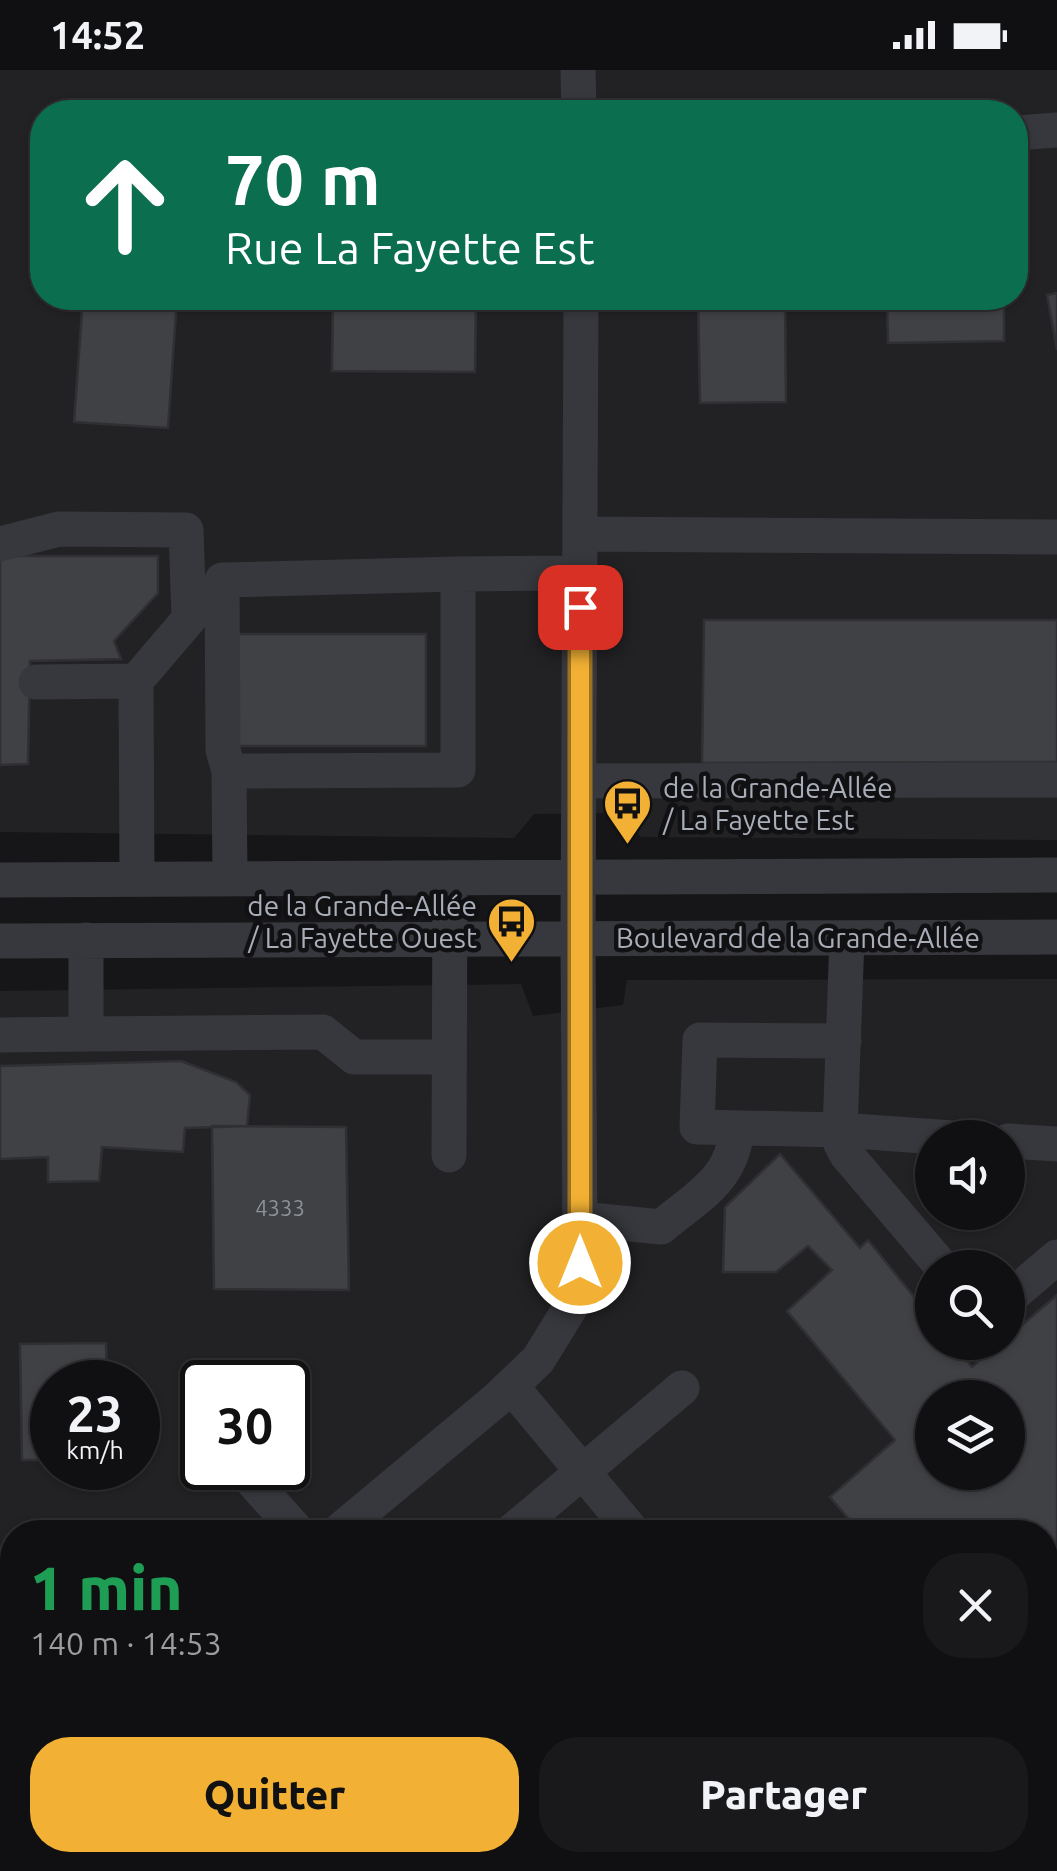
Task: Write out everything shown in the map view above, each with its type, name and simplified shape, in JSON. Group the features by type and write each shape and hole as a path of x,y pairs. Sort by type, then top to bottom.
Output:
{"street":[{"path":"578,70 579,100"},
{"path":"1028,131 1057,130"},
{"path":"352,1520 511,1386 552,1341 570,1308 580,1263 581,310"},
{"path":"0,544 59,530 186,530 189,619 136,681 137,879"},
{"path":"581,534 1057,537"},
{"path":"230,879 222,580 581,572"},
{"path":"229,771 458,770 458,574"},
{"path":"36,682 136,681"},
{"path":"579,780 1057,780"},
{"path":"0,880 1057,875"},
{"path":"449,1155 450,878"},
{"name":"Boulevard de la Grande-Allée","path":"0,941 1057,937"},
{"path":"847,938 840,1144 928,1250"},
{"path":"86,940 86,1034"},
{"path":"0,1035 323,1032 354,1058 450,1058"},
{"path":"844,1041 700,1040 697,1127 915,1135"},
{"path":"580,1220 661,1227 726,1170 735,1151 737,1128"},
{"path":"1025,1142 1057,1144"},
{"path":"1025,1285 1057,1257"},
{"path":"511,1386 623,1520"},
{"path":"525,1520 682,1388"},
{"path":"261,1490 288,1520"}],"shaded area":[{"path":"0,70 1057,70 1057,840 641,837 623,813 534,814 514,838 0,832"},
{"path":"1057,979 1057,1520 0,1520 0,991 521,984 533,1016 623,1005 627,980"}],"building":[{"path":"1057,293 1057,350 1047,295"},
{"path":"82,310 176,310 168,428 74,422"},
{"path":"333,310 476,310 475,372 332,371"},
{"path":"698,310 785,310 786,402 700,403"},
{"path":"887,310 1004,310 1004,341 888,343"},
{"path":"0,556 158,556 158,593 114,641 121,659 30,661 28,764 0,765"},
{"path":"704,620 1057,620 1057,762 702,763"},
{"path":"236,634 426,634 426,746 235,746"},
{"path":"181,1061 236,1082 250,1095 247,1126 185,1128 183,1152 102,1147 99,1181 48,1182 48,1157 0,1159 0,1066"},
{"path":"212,1126 346,1127 349,1290 214,1289"},
{"path":"780,1154 860,1248 868,1240 915,1298 915,1360 966,1360 972,1367 980,1360 1025,1360 1025,1322 1057,1295 1057,1520 850,1520 830,1497 895,1440 787,1311 832,1270 808,1246 776,1272 723,1272 725,1207"},
{"path":"106,1343 106,1360 30,1360 30,1460 22,1460 20,1344"}],"place":[{"name":"de la Grande-Allée / La Fayette Est","path":"628,846"},
{"name":"de la Grande-Allée / La Fayette Ouest","path":"512,964"}],"route":[{"path":"580,607 580,1263"}]}
